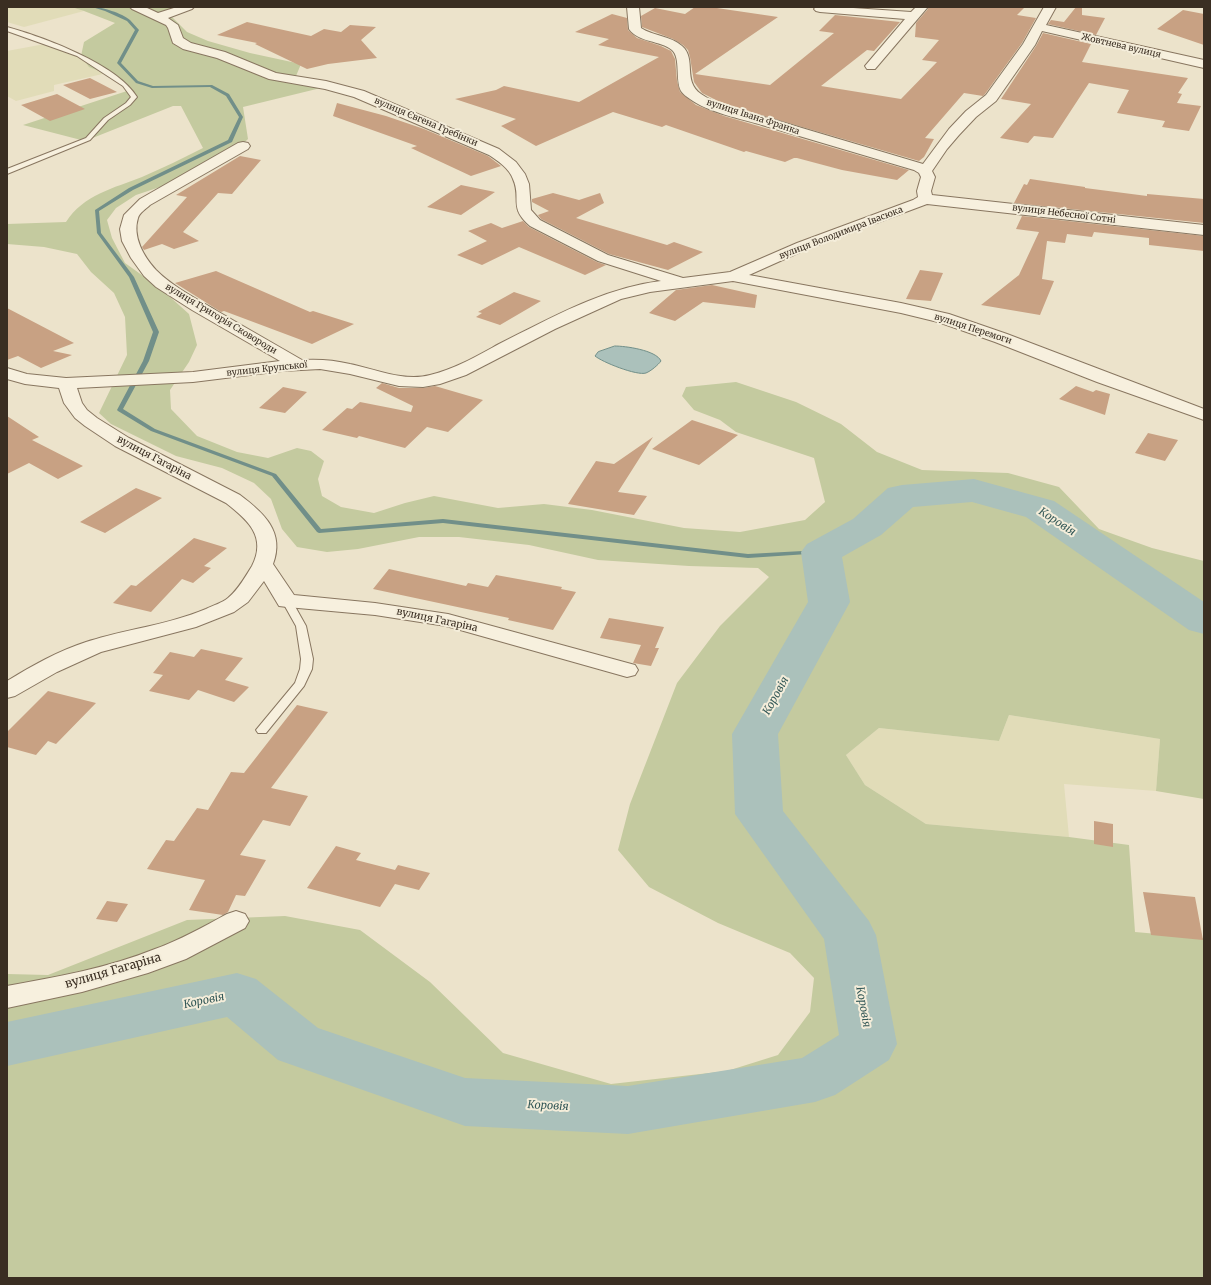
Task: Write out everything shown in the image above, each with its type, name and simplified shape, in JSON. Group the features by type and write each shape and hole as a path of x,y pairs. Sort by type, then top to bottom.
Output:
{"street":[{"name":"вулиця Євгена Гребінки","path":"136,7 158,16 173,25 177,40 187,46 221,55 273,76 331,86 359,94 494,152 506,161 518,175 522,183 524,210 530,219 535,223 603,258 681,282"},
{"path":"158,16 188,7"},
{"name":"вулиця Івана Франка","path":"633,7 635,30 645,36 670,44 680,51 686,86 697,98 735,113 908,163 926,173"},
{"path":"925,199 924,191 928,177 926,173 954,132 971,114 991,98 1026,50 1050,7"},
{"path":"820,9 918,12"},
{"path":"871,66 918,12"},
{"name":"Жовтнева вулиця","path":"1039,27 1204,64"},
{"name":"вулиця Григорія Сковороди","path":"243,146 138,206 131,215 128,224 130,241 146,268 162,284 242,333 297,364"},
{"name":"вулиця Небесної Сотні","path":"925,199 1204,230"},
{"name":"вулиця Володимира Івасюка","path":"733,276 802,246 918,203 925,199"},
{"name":"вулиця Крупської","path":"66,383 193,377 297,364 331,365 389,379 410,382 434,380 460,371 549,326 616,295 681,282 733,276"},
{"name":"вулиця Перемоги","path":"733,276 901,308 943,318 1001,338 1103,378 1204,415"},
{"path":"7,373 26,380 66,383"},
{"name":"вулиця Гагаріна","path":"7,691 53,665 91,648 119,639 192,622 230,606 243,595 263,564 268,550 266,534 259,522 245,508 233,499 122,442 91,422 81,414 73,403 66,383"},
{"path":"263,564 287,600"},
{"name":"вулиця Гагаріна","path":"287,600 375,609 448,620 627,670"},
{"name":"вулиця Гагаріна","path":"7,997 97,978 156,960 236,921"}],"lane":[{"path":"7,29 79,54 125,85 134,97 128,104 106,119 88,139 7,172"},
{"path":"262,730 300,684 306,668 307,659 302,626 287,600"}],"shaded area":[{"path":"7,7 71,7 84,11 24,27 7,22"},
{"path":"50,43 81,56 107,73 54,85 54,91 16,101 7,96 7,51"},
{"path":"1009,715 1160,739 1156,791 1064,784 1069,837 926,824 865,785 846,755 879,728 999,741"}],"green space":[{"path":"71,7 192,7 168,13 187,32 208,41 250,53 301,64 296,76 333,85 243,107 248,139 227,159 190,177 136,195 116,208 107,220 112,238 125,263 160,288 189,314 197,345 189,362 170,390 171,409 197,436 237,452 268,458 297,448 311,451 324,461 318,479 322,496 341,507 374,513 434,496 498,508 544,504 592,510 684,528 740,532 805,520 825,502 814,458 736,432 720,420 694,410 682,396 686,387 736,382 796,402 841,424 877,452 922,470 1008,473 1059,487 1099,529 1152,548 1204,561 1204,799 1156,791 1160,739 1009,715 999,741 879,728 846,755 865,785 926,824 1069,837 1129,845 1135,932 1204,938 1204,1278 7,1278 7,974 48,975 187,920 285,916 360,930 430,982 503,1053 611,1084 727,1071 778,1055 810,1012 814,978 790,953 718,923 649,887 618,850 630,804 677,683 720,626 769,577 758,568 689,566 598,560 529,545 459,537 419,537 358,549 327,552 297,547 282,529 271,499 254,483 222,468 176,456 111,424 99,413 127,355 125,317 114,293 91,272 77,254 44,247 7,244 7,224 66,222 81,205 90,199 110,189 150,174 203,148 181,106 173,106 85,141 23,125 127,91 124,81 89,67 81,56 84,42 115,23"}],"water":[{"path":"615,346 647,351 658,357 661,361 650,371 642,373 620,368 595,356 598,352"}],"building":[{"path":"695,7 710,7 778,17 695,74 770,85 834,33 819,31 835,15 900,22 874,51 867,50 821,86 901,99 937,62 922,60 939,40 915,37 916,23 928,7 1025,7 1017,15 1036,18 1022,43 985,94 983,96 964,93 925,138 934,139 924,157 919,161 737,108 702,93 694,82 688,50 673,39 642,27 641,16 655,8 685,14"},
{"path":"1076,7 1082,7 1082,15 1105,18 1096,35 1048,24 1051,20 1064,22"},
{"path":"1183,10 1204,14 1204,45 1157,29"},
{"path":"612,14 627,18 628,30 637,38 671,51 675,59 677,81 680,92 696,105 724,116 909,170 897,180 842,170 797,158 785,162 746,151 744,152 666,125 662,127 613,112 536,146 501,126 516,119 455,99 496,90 504,86 579,102 659,57 598,45 609,39 575,32"},
{"path":"247,22 311,36 324,29 341,32 350,25 376,27 361,40 377,58 328,64 307,69 255,44 257,43 217,35"},
{"path":"1043,33 1091,44 1082,62 1188,78 1178,93 1182,94 1177,103 1201,106 1189,131 1162,127 1165,121 1117,113 1129,90 1089,83 1053,138 1034,136 1028,143 1000,138 1031,104 1001,99"},
{"path":"90,78 117,92 90,99 63,85"},
{"path":"57,94 85,109 50,121 21,105"},
{"path":"337,103 386,116 424,129 488,156 501,166 471,176 411,148 417,146 333,116"},
{"path":"240,156 261,160 232,194 218,193 183,232 199,241 174,249 162,244 144,250 142,247 187,197 176,195"},
{"path":"1030,179 1147,196 1147,194 1204,199 1204,223 1014,203 1024,184 1027,185"},
{"path":"461,185 495,192 461,215 427,207"},
{"path":"553,193 579,200 600,193 604,203 576,218 667,245 674,242 703,252 668,270 609,254 541,219 538,215 549,211 532,202 532,199"},
{"path":"1022,216 1204,236 1204,251 1149,245 1149,238 1094,232 1092,237 1067,234 1065,243 1047,241 1042,279 1054,281 1040,315 981,305 1019,275 1039,232 1016,229"},
{"path":"523,221 529,227 597,262 606,265 585,275 519,247 482,265 457,255 487,241 468,231 491,223 502,228"},
{"path":"920,270 943,273 931,301 906,299"},
{"path":"216,271 310,312 313,311 354,324 312,344 224,311 221,312 175,283"},
{"path":"712,285 757,295 755,308 703,302 675,321 649,313 676,290"},
{"path":"514,292 541,301 500,325 476,317 482,313 478,312"},
{"path":"7,308 74,343 53,351 72,355 41,368 18,356 7,360"},
{"path":"382,383 399,388 423,388 435,386 483,400 448,432 427,427 405,448 359,436 357,438 322,430 347,408 352,409 360,402 411,412 413,406 376,388"},
{"path":"1076,386 1093,392 1096,390 1110,394 1105,415 1059,399"},
{"path":"283,387 307,392 285,413 259,408"},
{"path":"7,416 39,437 32,440 83,466 58,479 29,463 7,474"},
{"path":"692,420 738,435 699,465 652,449"},
{"path":"1148,433 1178,440 1165,461 1135,453"},
{"path":"653,437 618,492 647,496 634,515 568,504 596,461 614,464"},
{"path":"136,488 162,498 105,533 80,522"},
{"path":"194,538 227,548 204,566 211,568 193,583 182,579 151,612 113,603 131,585 136,586"},
{"path":"389,569 466,586 468,583 488,587 496,575 562,587 561,589 576,592 553,630 508,620 509,618 373,589"},
{"path":"609,618 664,627 655,648 659,648 651,666 633,663 641,645 600,638"},
{"path":"201,649 243,658 225,680 249,687 234,702 198,690 189,700 149,691 163,675 153,673 170,652 194,657"},
{"path":"48,691 96,703 56,744 48,741 36,755 7,747 7,732"},
{"path":"297,705 328,712 271,788 308,796 290,826 263,820 240,855 266,860 245,896 236,895 228,912 223,915 189,910 205,880 147,869 166,840 174,841 197,808 208,810 231,772 244,773"},
{"path":"1094,821 1113,824 1113,847 1094,844"},
{"path":"336,846 361,853 356,860 395,870 398,865 430,873 419,890 395,884 380,907 307,888"},
{"path":"1143,892 1195,897 1203,940 1151,935"},
{"path":"107,901 128,904 117,922 96,919"}],"waterway":[{"path":"94,7 106,10 128,20 137,30 119,63 137,82 153,87 211,86 228,95 241,117 230,141 131,189 97,210 99,233 131,277 156,332 146,361 120,410 153,430 274,475 319,531 443,521 748,556 821,552"},
{"name":"Коровія","path":"7,1044 237,994 298,1044 465,1102 628,1110 815,1079 869,1044 850,935 759,814 755,734 829,602 821,552 867,527 902,496 974,490 1040,509 1204,621"}]}
